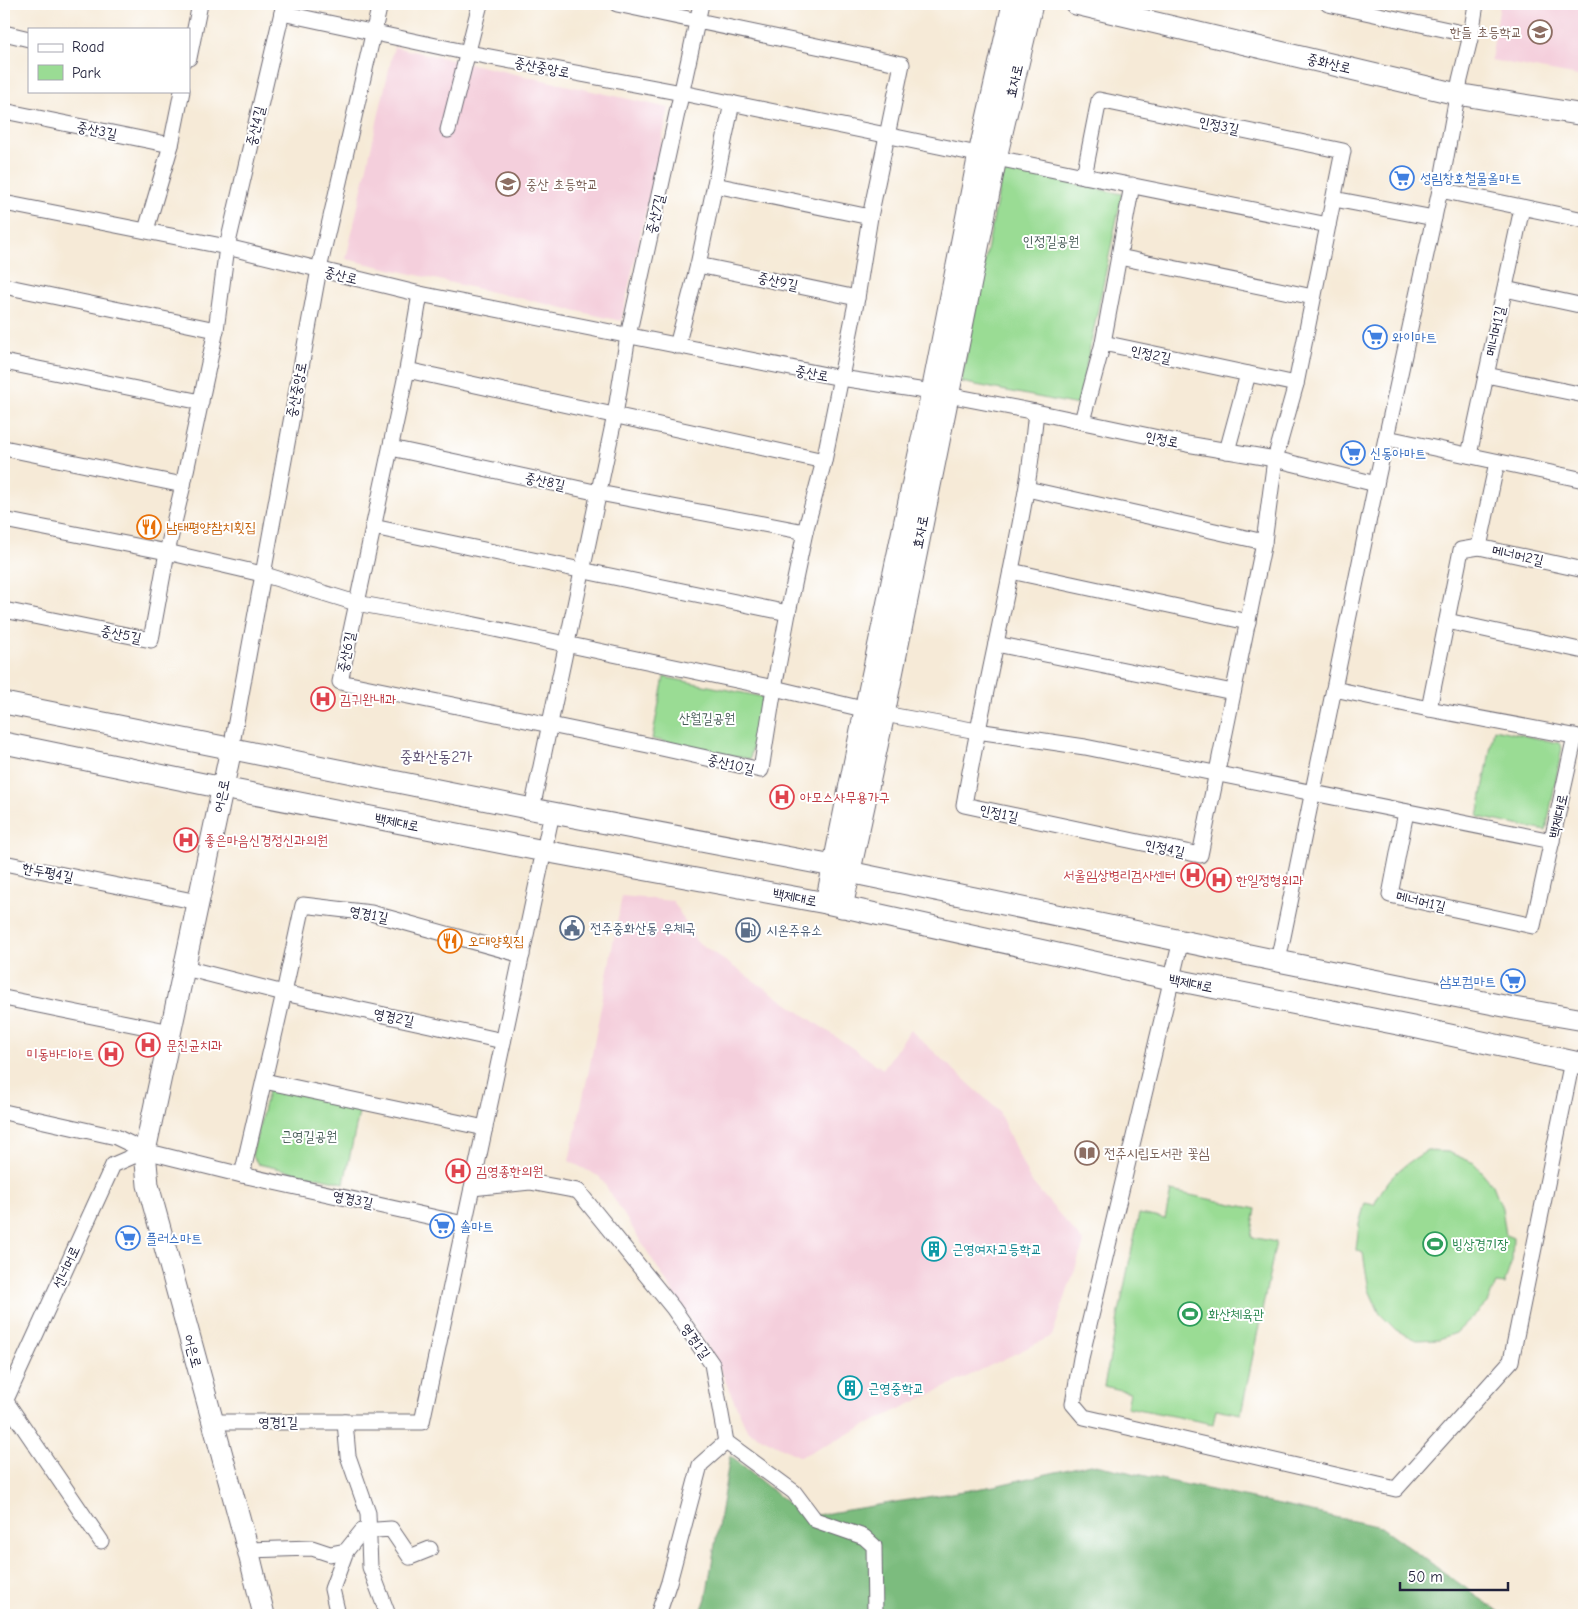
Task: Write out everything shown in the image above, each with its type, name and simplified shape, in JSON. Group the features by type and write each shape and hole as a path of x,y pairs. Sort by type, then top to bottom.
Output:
{"street":[{"path":"190,53 200,4"},
{"name":"중산중앙로","path":"231,749 319,269 380,4"},
{"path":"448,130 480,4"},
{"path":"617,4 902,64 870,216 857,298 841,378"},
{"name":"중산7길","path":"628,336 701,4"},
{"name":"효자로","path":"834,905 940,394 987,156 1013,4"},
{"name":"효자로","path":"987,156 1032,4"},
{"name":"중화산로","path":"1076,4 1458,94 1584,115"},
{"path":"1328,4 1380,9 1471,35"},
{"path":"1278,961 1376,484 1440,190 1476,4"},
{"path":"283,9 373,33"},
{"name":"중산4길","path":"227,248 283,9"},
{"name":"중산중앙로","path":"373,33 682,93"},
{"path":"4,34 28,39"},
{"path":"146,230 170,145 182,92"},
{"path":"682,93 1328,224"},
{"name":"인정3길","path":"1084,176 1099,100 1343,151 1296,384 1274,459"},
{"path":"678,346 698,264 732,103"},
{"name":"중산3길","path":"4,111 170,145"},
{"path":"715,185 870,216"},
{"path":"1082,422 1102,343 1132,185"},
{"path":"1440,190 1584,220"},
{"path":"1334,198 1434,218"},
{"name":"중산로","path":"4,203 146,230 420,294 841,378 940,394"},
{"name":"메너머1길","path":"1468,455 1522,208"},
{"name":"중산5길","path":"4,610 151,640 167,552 216,330 227,248"},
{"path":"1119,258 1314,298"},
{"name":"중산9길","path":"698,264 857,298"},
{"path":"4,286 216,330"},
{"path":"1505,289 1584,306"},
{"name":"중산6길","path":"420,294 391,448 340,682 551,725"},
{"path":"542,811 551,725 615,415 628,336"},
{"name":"인정2길","path":"1102,343 1248,374"},
{"path":"4,362 201,402"},
{"path":"407,370 824,461"},
{"path":"1227,452 1248,374 1296,384"},
{"path":"1486,375 1584,395"},
{"name":"중산10길","path":"551,725 761,770 788,613 805,532 824,461 841,378"},
{"name":"인정로","path":"940,394 1227,452 1274,459 1376,484"},
{"name":"인정1길","path":"1036,412 1027,489 977,731 964,805 1078,829"},
{"path":"1387,438 1584,480"},
{"path":"4,448 183,485"},
{"name":"중산8길","path":"391,448 599,493 805,532"},
{"name":"인정4길","path":"1078,829 1200,855 1264,542 1274,459"},
{"name":"메너머2길","path":"1496,462 1479,547 1584,570"},
{"path":"1027,489 1264,542"},
{"path":"4,520 167,552 262,574 356,603 466,623 567,646 774,688 874,712 977,731 1085,747 1552,841"},
{"path":"373,528 788,613"},
{"path":"1429,709 1461,550 1479,547"},
{"path":"1011,571 1248,622"},
{"path":"1448,621 1584,651"},
{"path":"996,644 1233,692"},
{"path":"1334,689 1580,737"},
{"path":"4,703 841,869 1278,961 1584,1020"},
{"name":"백제대로","path":"1533,926 1552,841 1580,737"},
{"name":"백제대로","path":"4,743 544,851 834,905 1171,979 1578,1062"},
{"name":"어은로","path":"231,749 144,1150 148,1184 264,1615"},
{"name":"영경1길","path":"212,1422 422,1422 544,851 542,811"},
{"name":"메너머1길","path":"1406,812 1390,895 1533,926"},
{"name":"한두평4길","path":"4,863 198,902"},
{"name":"영경1길","path":"284,993 303,904 371,913 522,955"},
{"path":"1181,940 1081,1358 1073,1404 1084,1417 1396,1489 1511,1361 1578,1062"},
{"name":"영경2길","path":"185,968 284,993 503,1041"},
{"path":"242,1175 284,993"},
{"path":"4,998 171,1032"},
{"path":"264,1081 485,1128"},
{"path":"4,1112 116,1137 144,1150"},
{"name":"영경3길","path":"144,1150 242,1175 464,1224"},
{"name":"선너머로","path":"101,1541 5,1402 113,1165 144,1150"},
{"name":"영경1길","path":"472,1188 530,1182 578,1191 673,1308 712,1364 726,1442"},
{"path":"344,1422 348,1456 368,1513 370,1568 388,1615"},
{"path":"658,1615 669,1582 700,1466 726,1442 794,1492 815,1520 864,1537 874,1546 875,1615"},
{"path":"338,1615 332,1589 346,1551 362,1531 390,1529 410,1557 430,1549"},
{"path":"248,1550 312,1548 330,1554 346,1551"}],"shaded area":[{"name":"한들 초등학교","path":"1500,4 1584,4 1584,77 1491,60"},
{"name":"중산 초등학교","path":"394,47 669,108 621,321 346,259"},
{"path":"622,896 673,901 696,941 883,1069 910,1030 998,1110 1030,1180 1084,1243 1052,1336 800,1457 747,1430 716,1360 600,1177 569,1161 589,1070"}],"green space":[{"name":"인정길공원","path":"1011,170 1122,194 1078,405 961,382 1002,175"},
{"name":"산월길공원","path":"664,677 763,697 750,759 652,739"},
{"path":"1494,729 1559,743 1562,748 1546,831 1478,817"},
{"name":"근영길공원","path":"269,1087 360,1108 344,1183 258,1164 252,1155"},
{"name":"빙상경기장","path":"1427,1151 1448,1152 1474,1163 1493,1185 1502,1208 1506,1235 1513,1238 1512,1261 1504,1284 1496,1283 1487,1303 1456,1333 1439,1339 1417,1340 1396,1330 1380,1314 1369,1290 1363,1253 1356,1250 1359,1224 1365,1203 1374,1205 1390,1180 1410,1162"},
{"name":"화산체육관","path":"1171,1191 1256,1209 1251,1237 1276,1242 1241,1414 1216,1409 1213,1424 1127,1407 1130,1392 1104,1386 1139,1214 1165,1219"},
{"path":"730,1456 805,1517 994,1486 1091,1464 1381,1527 1503,1615 700,1615 706,1598"}],"place":[{"name":"한들 초등학교","path":"1540,32"},
{"name":"성림창호철물올마트","path":"1402,178"},
{"name":"중산 초등학교","path":"508,184"},
{"name":"와이마트","path":"1375,337"},
{"name":"신동아마트","path":"1353,453"},
{"name":"남태평양참치횟집","path":"149,527"},
{"name":"김귀완내과","path":"323,699"},
{"name":"아모스사무용가구","path":"782,797"},
{"name":"좋은마음신경정신과의원","path":"186,840"},
{"name":"서울임상병리검사센터","path":"1193,875"},
{"name":"한일정형외과","path":"1219,880"},
{"name":"전주중화산동 우체국","path":"572,928"},
{"name":"시온주유소","path":"748,930"},
{"name":"오대양횟집","path":"450,941"},
{"name":"삼보컴마트","path":"1513,981"},
{"name":"문진균치과","path":"148,1045"},
{"name":"미동바디아트","path":"111,1054"},
{"name":"전주시립도서관 꽃심","path":"1087,1153"},
{"name":"김영종한의원","path":"458,1171"},
{"name":"솔마트","path":"442,1226"},
{"name":"플러스마트","path":"128,1238"},
{"name":"빙상경기장","path":"1435,1244"},
{"name":"근영여자고등학교","path":"934,1249"},
{"name":"화산체육관","path":"1190,1314"},
{"name":"근영중학교","path":"850,1388"}],"district":[{"name":"중화산동2가","path":"436,756"}]}
